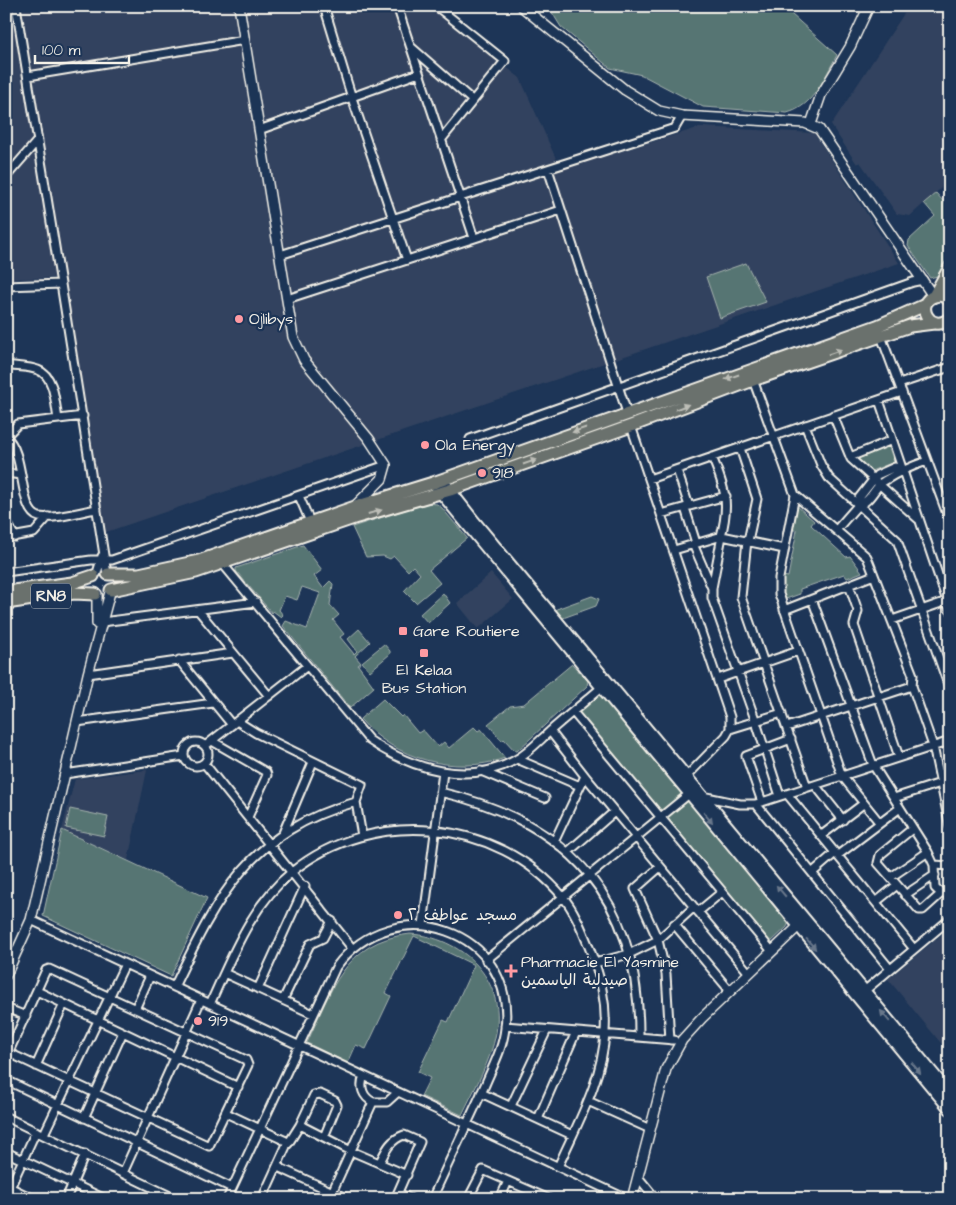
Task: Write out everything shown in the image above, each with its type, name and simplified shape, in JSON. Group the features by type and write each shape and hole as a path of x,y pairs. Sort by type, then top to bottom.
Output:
{"main road":[{"path":"934,323 927,318 930,300 948,272"},
{"name":"RN8","path":"354,512 445,492 631,426 751,375 906,314 930,300 949,297"},
{"path":"906,314 910,326"},
{"name":"RN8","path":"6,603 73,588 102,574 129,580 178,577 222,563 312,527 627,414 910,326 943,323 950,318"},
{"path":"438,481 445,492 683,780 797,927 861,994 950,1094"},
{"name":"RN8","path":"6,592 73,588 102,595 129,580 312,527"},
{"path":"102,574 113,581 110,591"},
{"name":"RN8","path":"96,594 90,584 102,574"},
{"path":"695,797 806,919 950,1109"}],"street":[{"path":"16,6 83,416 104,561 102,574"},
{"path":"239,6 293,337 304,360 369,439 386,465 382,479 354,512"},
{"path":"324,6 352,98 395,218 407,260"},
{"path":"397,6 474,238"},
{"path":"436,6 505,60 441,140"},
{"path":"521,6 638,100 659,111 682,116 811,124 823,133 923,280 930,300"},
{"path":"811,124 821,95 850,47 869,6"},
{"path":"28,76 245,40"},
{"path":"410,46 473,101"},
{"path":"259,130 419,73"},
{"path":"280,255 675,128 682,116"},
{"path":"6,177 38,140"},
{"path":"548,169 627,414"},
{"path":"287,299 561,210"},
{"path":"470,439 923,280"},
{"path":"6,286 61,284"},
{"path":"881,336 950,522"},
{"path":"6,365 34,369 45,375 50,384 58,419"},
{"path":"899,384 950,367"},
{"path":"751,375 795,495 778,586 784,610 842,776 879,822"},
{"path":"649,479 902,392"},
{"path":"879,400 950,610"},
{"path":"833,415 850,457 919,520"},
{"path":"83,416 18,424 6,436 15,445 30,510 35,516 48,517 97,509"},
{"path":"805,425 825,472 897,540 950,690"},
{"path":"631,426 718,680 730,717 730,729"},
{"path":"850,457 892,440"},
{"path":"740,448 757,499 748,541 742,597 787,727 811,786 843,820"},
{"path":"712,457 726,496 726,513 712,588 712,598 766,750 780,796"},
{"path":"837,529 858,505 864,503 879,485 898,475 902,470 927,461"},
{"path":"6,572 91,560 104,561 386,465"},
{"path":"858,505 859,498 877,475 896,467 902,470"},
{"path":"677,470 694,544 712,588"},
{"path":"6,473 21,475"},
{"path":"795,495 837,529 867,557 913,675 912,686 933,746 950,827"},
{"path":"299,496 312,527"},
{"path":"661,514 726,496"},
{"path":"6,538 34,533 48,517"},
{"path":"6,520 15,537"},
{"path":"674,550 721,536 784,549"},
{"path":"222,563 369,740 401,760 443,772 480,771 517,759 605,684"},
{"path":"784,610 874,575"},
{"path":"849,585 858,612 854,625 899,757"},
{"path":"6,975 31,920 88,674 110,591"},
{"path":"96,594 96,642"},
{"path":"812,599 873,765 928,852 934,865 935,888 946,893"},
{"path":"892,620 948,600"},
{"path":"102,622 256,602"},
{"path":"198,610 269,696"},
{"path":"718,680 798,651"},
{"path":"88,674 233,653"},
{"path":"179,660 213,703 235,723 362,785 356,802 362,836"},
{"path":"205,746 307,666"},
{"path":"787,727 912,686"},
{"path":"77,722 213,703"},
{"path":"572,712 772,950"},
{"path":"683,780 730,729 782,713"},
{"path":"550,731 614,812 749,973"},
{"path":"792,739 746,756 759,803 890,969"},
{"path":"212,741 266,772 267,775 248,817"},
{"path":"486,960 660,818 695,797 740,804 759,803 950,741"},
{"path":"198,742 205,746 208,757 204,763 197,766 190,765 184,756 185,748 190,743 198,742"},
{"path":"66,774 184,756"},
{"path":"517,759 580,786"},
{"path":"283,833 313,762"},
{"path":"204,763 352,948"},
{"path":"480,771 545,798"},
{"path":"423,925 443,772"},
{"path":"555,840 585,776"},
{"path":"894,798 950,780"},
{"path":"440,792 494,807 555,840 590,876 608,901 629,954 637,987 639,1037"},
{"path":"787,794 914,949"},
{"path":"174,987 220,897 237,874 256,854 283,833 336,808 356,802"},
{"path":"822,835 863,804"},
{"path":"812,872 900,808"},
{"path":"568,852 614,812"},
{"path":"210,1004 254,915 292,872 314,857 341,843 362,836 402,829 437,829 463,834 493,846 521,861 544,878 564,898 578,923 601,980 605,1008 605,1034 597,1072 588,1101 558,1167"},
{"path":"912,829 878,858 881,867 915,907 921,910 946,893"},
{"path":"891,877 928,852"},
{"path":"934,865 950,866"},
{"path":"660,867 634,889 658,940 669,992 670,1040"},
{"path":"905,894 935,874"},
{"path":"876,902 897,885"},
{"path":"258,989 304,886"},
{"path":"595,963 629,954 658,940 674,924 722,892"},
{"path":"632,1199 666,1069 682,1040 772,950 806,919"},
{"path":"861,994 950,919"},
{"path":"31,920 627,1199"},
{"path":"283,1000 310,944 323,938 332,921"},
{"path":"674,924 730,991"},
{"path":"227,1199 336,966 352,948 381,930 395,926 423,925 454,934 486,960 500,985 504,998 505,1026 498,1053 432,1199"},
{"path":"44,1134 124,964"},
{"path":"49,968 109,997 246,1060 248,1065 226,1113 208,1146 36,1066 7,1056 46,970 49,968"},
{"path":"224,973 312,1014"},
{"path":"135,1009 150,976"},
{"path":"37,991 238,1087"},
{"path":"122,1173 201,1000"},
{"path":"36,1066 64,1004"},
{"path":"6,1008 26,1016"},
{"path":"505,1026 682,1040"},
{"path":"511,1106 547,1030"},
{"path":"84,1118 123,1032"},
{"path":"538,1119 576,1032"},
{"path":"364,1076 362,1083 363,1092 373,1102 387,1102 398,1092"},
{"path":"6,1080 232,1188"},
{"path":"481,1093 572,1135"},
{"path":"262,1199 314,1095 320,1094 337,1105 324,1137"},
{"path":"588,1101 650,1129"},
{"path":"331,1195 373,1102"},
{"path":"226,1113 287,1141 288,1144"},
{"path":"6,1117 85,1154 163,1196 176,1199"},
{"path":"300,1125 351,1151 407,1174"},
{"path":"34,1199 8,1187 36,1131"},
{"path":"380,1162 390,1142 397,1137 404,1135 418,1140 420,1146 396,1196 411,1199"},
{"path":"6,1152 105,1199"},
{"path":"66,1199 85,1154"},
{"path":"278,1167 331,1195 348,1199"},
{"path":"468,1199 482,1170 549,1199"},
{"path":"638,1177 656,1199"},
{"path":"500,1199 508,1181"}],"shaded area":[{"path":"6,6 429,6 520,78 561,170 701,127 814,133 899,263 106,532 65,278 6,279"},
{"path":"909,6 950,6 950,180 910,216 897,214 860,162 857,164 831,125"},
{"path":"491,573 513,599 478,629 457,603"},
{"path":"147,770 128,860 62,830 75,779"},
{"path":"950,928 950,1054 888,979"}],"green space":[{"path":"548,6 782,6 837,55 823,82 811,98 787,113 703,107 642,75 610,68 561,27"},
{"path":"936,193 950,209 950,257 937,276 930,278 908,246 909,240 935,216 924,203"},
{"path":"746,263 766,302 720,318 706,277"},
{"path":"888,444 894,462 871,471 854,456"},
{"path":"427,503 437,504 442,508 467,538 429,570 440,583 416,603 404,591 420,574 413,566 408,571 394,556 390,559 383,556 366,557 352,527"},
{"path":"796,505 814,521 811,525 846,557 850,556 862,572 847,578 844,574 800,589 800,594 783,600 780,591 783,576 788,577 797,530 792,530"},
{"path":"303,545 322,570 314,576 323,588 330,581 333,584 330,605 339,615 333,620 344,634 340,637 354,654 357,651 348,639 359,629 370,642 355,656 361,663 358,665 374,687 350,708 283,626 286,621 307,629 320,593 302,587 297,600 285,596 279,610 283,615 281,617 273,611 272,613 236,571 236,568"},
{"path":"443,593 450,603 428,623 420,614"},
{"path":"592,596 599,599 596,606 563,618 559,618 555,611 559,608"},
{"path":"384,644 390,651 390,654 370,671 362,662"},
{"path":"572,664 588,681 587,686 517,751 504,739 502,741 488,724 510,706 524,704"},
{"path":"601,694 789,922 787,927 771,942 767,941 579,712"},
{"path":"383,699 401,717 403,715 418,733 423,730 438,747 444,742 449,748 474,727 478,731 481,729 505,758 486,763 466,765 446,764 408,754 374,733 360,719"},
{"path":"70,809 108,817 104,836 66,828"},
{"path":"62,830 207,898 171,976 43,916"},
{"path":"410,934 429,937 446,943 462,952 476,964 487,978 494,995 497,1013 494,1043 462,1115 421,1096 430,1078 418,1072 443,1020 448,1022 474,965 414,936 386,993 391,996 366,1049 356,1045 348,1063 307,1043 333,988 355,958 369,947 388,939"}],"place":[{"name":"Ojlibys","path":"239,319"},
{"name":"Ola Energy","path":"425,445"},
{"name":"918","path":"482,473"},
{"name":"Gare Routiere","path":"403,631"},
{"name":"El Kelaa Bus Station","path":"424,653"},
{"name":"مسجد عواطف ٢","path":"398,915"},
{"name":"Pharmacie El Yasmine صيدلية الياسمين","path":"511,971"},
{"name":"919","path":"198,1021"}]}
